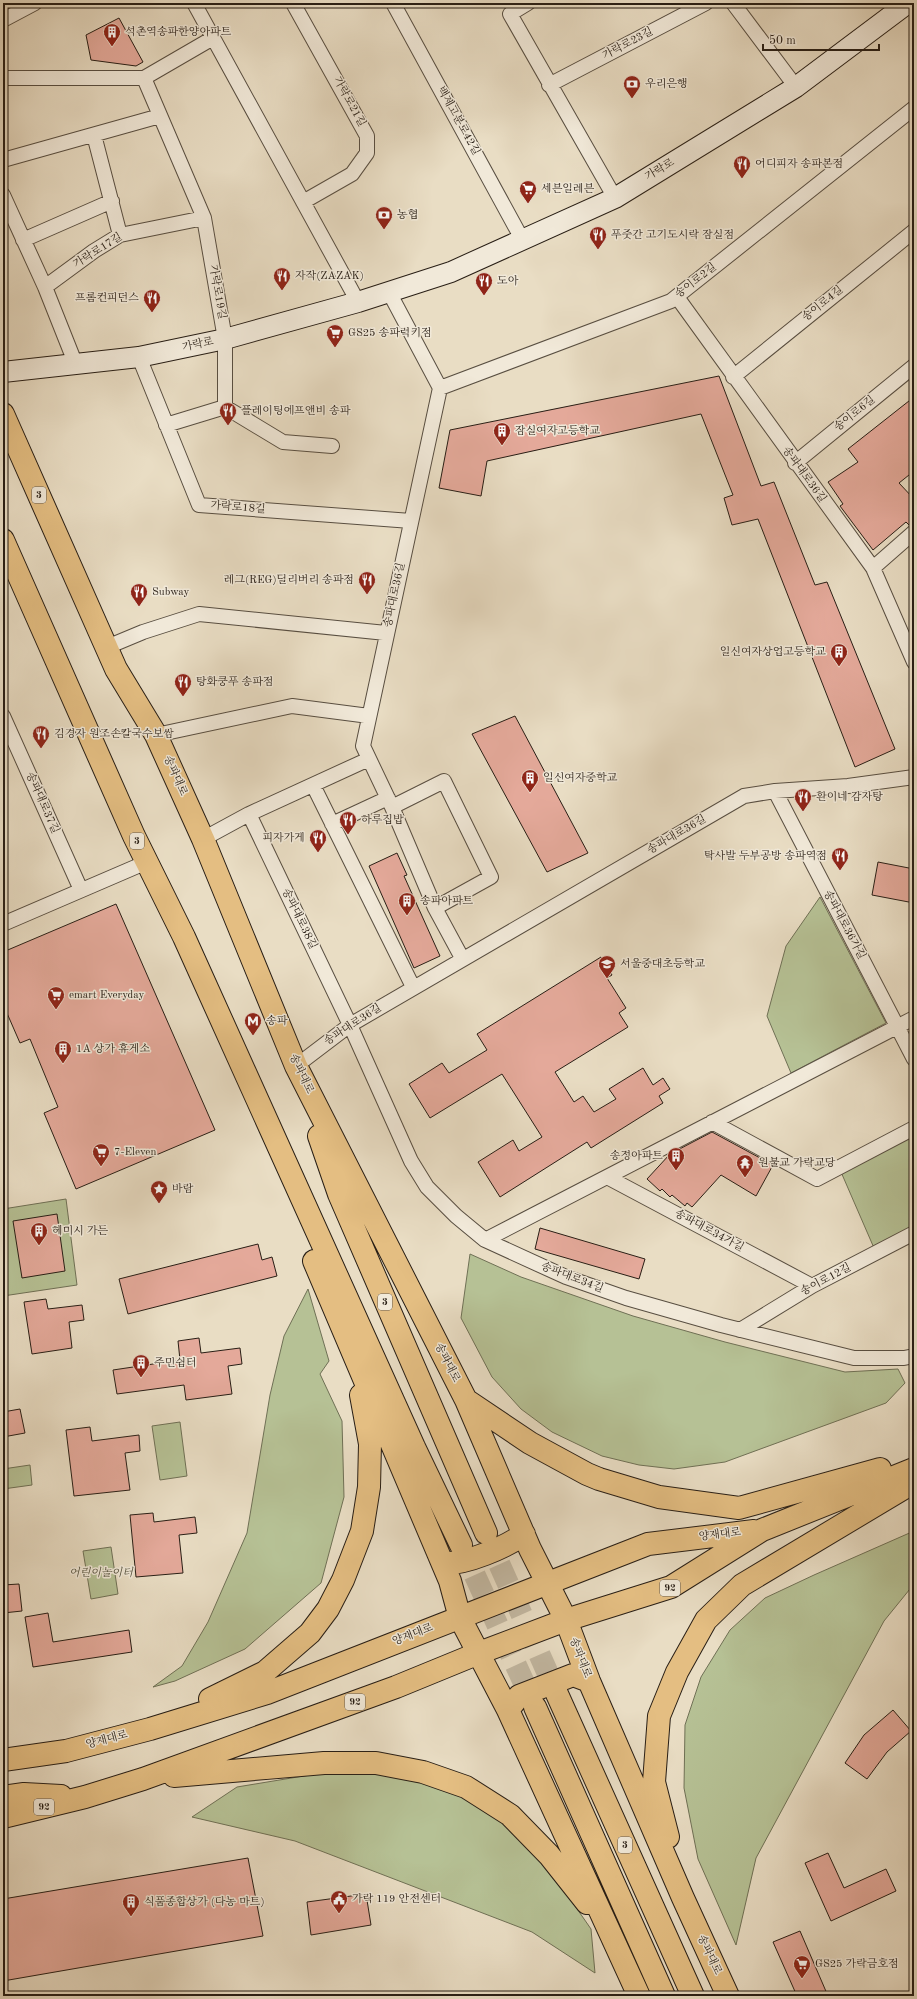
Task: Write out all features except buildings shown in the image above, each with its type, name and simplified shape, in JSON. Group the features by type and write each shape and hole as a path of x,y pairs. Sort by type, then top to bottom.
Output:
{"main road":[{"name":"송파대로","path":"3,414 116,669 156,735 203,839 296,1066 466,1400 524,1534 566,1620 589,1681 683,1898 728,1996"},
{"name":"3","path":"3,540 134,836 184,938 414,1447 461,1545"},
{"name":"3","path":"296,1066 338,1194 486,1534"},
{"path":"276,1141 281,1184 443,1563 450,1581 460,1618 508,1710 639,1996"},
{"path":"150,1729 265,1672 310,1633 328,1609 343,1580 362,1531 369,1487 370,1444 352,1352"},
{"path":"466,1400 530,1443 599,1479 659,1497 740,1508 914,1460"},
{"name":"양재대로","path":"3,1817 85,1797 143,1779 396,1687 566,1620 671,1587 762,1530 914,1469"},
{"path":"683,1898 654,1782 659,1716 677,1672 698,1634 706,1620 742,1584 914,1482"},
{"name":"양재대로","path":"3,1760 66,1751 150,1729 267,1692 648,1544 762,1530"},
{"path":"443,1563 454,1564 496,1549 511,1543 524,1534"},
{"path":"508,1710 519,1696 573,1675 589,1681"},
{"name":"3","path":"557,1694 693,1996"},
{"path":"534,1707 664,1996"},
{"name":"양재대로","path":"3,1776 20,1773 66,1751"},
{"path":"143,1779 324,1763 376,1763 423,1772 466,1787 510,1815 549,1855 611,1935"},
{"name":"양재대로","path":"3,1797 24,1794 85,1797"}],"street":[{"path":"3,20 35,3"},
{"path":"194,3 358,302"},
{"name":"가락로21길","path":"293,3 367,136 367,153 352,174 303,202"},
{"name":"백제고분로42길","path":"393,3 522,239"},
{"path":"528,3 510,14 549,85 615,198"},
{"name":"가락로23길","path":"549,85 706,3"},
{"path":"733,3 796,87"},
{"name":"가락로","path":"3,372 139,357 225,339 358,302 451,272 615,198 796,87 908,3"},
{"path":"3,78 144,78 213,38"},
{"name":"가락로19길","path":"144,78 204,218 225,339 225,407"},
{"name":"송이로2길","path":"440,388 671,301 914,108"},
{"path":"3,160 160,116"},
{"path":"94,135 120,235"},
{"path":"3,195 45,286 76,365"},
{"path":"23,240 112,200"},
{"name":"가락로17길","path":"45,286 94,251 120,235 204,218"},
{"name":"송이로4길","path":"733,376 914,231"},
{"path":"389,292 440,388"},
{"name":"송파대로36길","path":"676,297 795,463 873,568 914,662"},
{"name":"가락로18길","path":"139,357 199,505 411,521"},
{"name":"송이로6길","path":"795,463 914,366"},
{"name":"송파대로36길","path":"440,388 368,716 363,746 390,802 435,908 462,958"},
{"path":"166,425 225,407 283,442 332,446"},
{"path":"873,568 914,532"},
{"path":"107,647 143,632 199,614 386,633"},
{"path":"156,735 292,706 368,716"},
{"name":"송파대로37길","path":"3,716 81,890"},
{"path":"203,839 249,814 369,759"},
{"name":"송파대로36길","path":"296,1066 350,1025 413,987 744,796 848,786 914,777"},
{"path":"332,824 444,781 491,877 435,908"},
{"path":"313,785 413,987"},
{"name":"송파대로36가길","path":"775,792 914,1059"},
{"name":"송파대로38길","path":"249,814 350,1025"},
{"path":"3,924 147,862"},
{"path":"485,1240 914,1018"},
{"name":"송파대로34길","path":"350,1025 411,1161 427,1187 456,1216 485,1240 566,1277 620,1296 740,1330 854,1358 904,1358 914,1356"},
{"path":"712,1122 817,1179 914,1128"},
{"name":"송파대로34가길","path":"607,1177 812,1286"},
{"name":"송이로12길","path":"740,1330 812,1286 914,1233"}],"green space":[{"path":"820,897 886,1023 791,1073 767,1016 786,946"},
{"path":"914,1134 914,1228 874,1248 841,1172"},
{"path":"66,1199 77,1285 3,1296 3,1209"},
{"path":"470,1254 521,1277 633,1316 725,1342 845,1372 898,1369 905,1383 886,1403 725,1462 674,1469 639,1465 602,1456 552,1432 521,1409 492,1377 461,1318"},
{"path":"308,1289 329,1361 320,1374 342,1421 344,1497 321,1583 245,1649 175,1681 153,1687 182,1666 208,1622 247,1533 270,1395 284,1336"},
{"path":"180,1422 187,1476 160,1480 152,1426"},
{"path":"30,1465 32,1485 3,1489 3,1469"},
{"path":"914,1531 914,1584 884,1621 756,1858 736,1945 698,1859 684,1788 685,1725 701,1677 730,1630 765,1598"},
{"name":"어린이놀이터","path":"111,1547 118,1594 91,1599 83,1551"},
{"path":"334,1771 394,1773 451,1788 503,1818 555,1877 591,1929 595,1973 532,1932 295,1841 192,1817 237,1787"}],"tunnel":[{"path":"486,1534 557,1694"},
{"path":"461,1545 535,1707"}],"place":[{"name":"석촌역송파한양아파트","path":"112,47"},
{"name":"우리은행","path":"632,99"},
{"name":"어디피자 송파본점","path":"742,179"},
{"name":"세븐일레븐","path":"528,204"},
{"name":"농협","path":"384,230"},
{"name":"푸줏간 고기도시락 잠실점","path":"598,250"},
{"name":"자작(ZAZAK)","path":"282,291"},
{"name":"도아","path":"484,296"},
{"name":"프롬컨피던스","path":"152,313"},
{"name":"GS25 송파럭키점","path":"335,348"},
{"name":"플레이팅에프앤비 송파","path":"228,426"},
{"name":"잠실여자고등학교","path":"502,446"},
{"name":"레그(REG)딜리버리 송파점","path":"367,595"},
{"name":"Subway","path":"139,607"},
{"name":"일신여자상업고등학교","path":"839,667"},
{"name":"탕화쿵푸 송파점","path":"183,697"},
{"name":"김경자 원조손칼국수보쌈","path":"41,749"},
{"name":"일신여자중학교","path":"530,793"},
{"name":"환이네 감자탕","path":"803,812"},
{"name":"하루집밥","path":"348,835"},
{"name":"피자가게","path":"318,853"},
{"name":"탁사발 두부공방 송파역점","path":"840,871"},
{"name":"송파아파트","path":"407,916"},
{"name":"서울중대초등학교","path":"607,979"},
{"name":"emart Everyday","path":"56,1010"},
{"name":"송파","path":"253,1036"},
{"name":"1A 상가 휴게소","path":"63,1064"},
{"name":"7-Eleven","path":"101,1167"},
{"name":"송정아파트","path":"676,1171"},
{"name":"원불교 가락교당","path":"745,1178"},
{"name":"바람","path":"159,1204"},
{"name":"헤미시 가든","path":"39,1246"},
{"name":"주민쉼터","path":"141,1378"},
{"name":"가락 119 안전센터","path":"339,1914"},
{"name":"식품종합상가 (다농 마트)","path":"131,1917"},
{"name":"GS25 가락금호점","path":"802,1979"}]}
